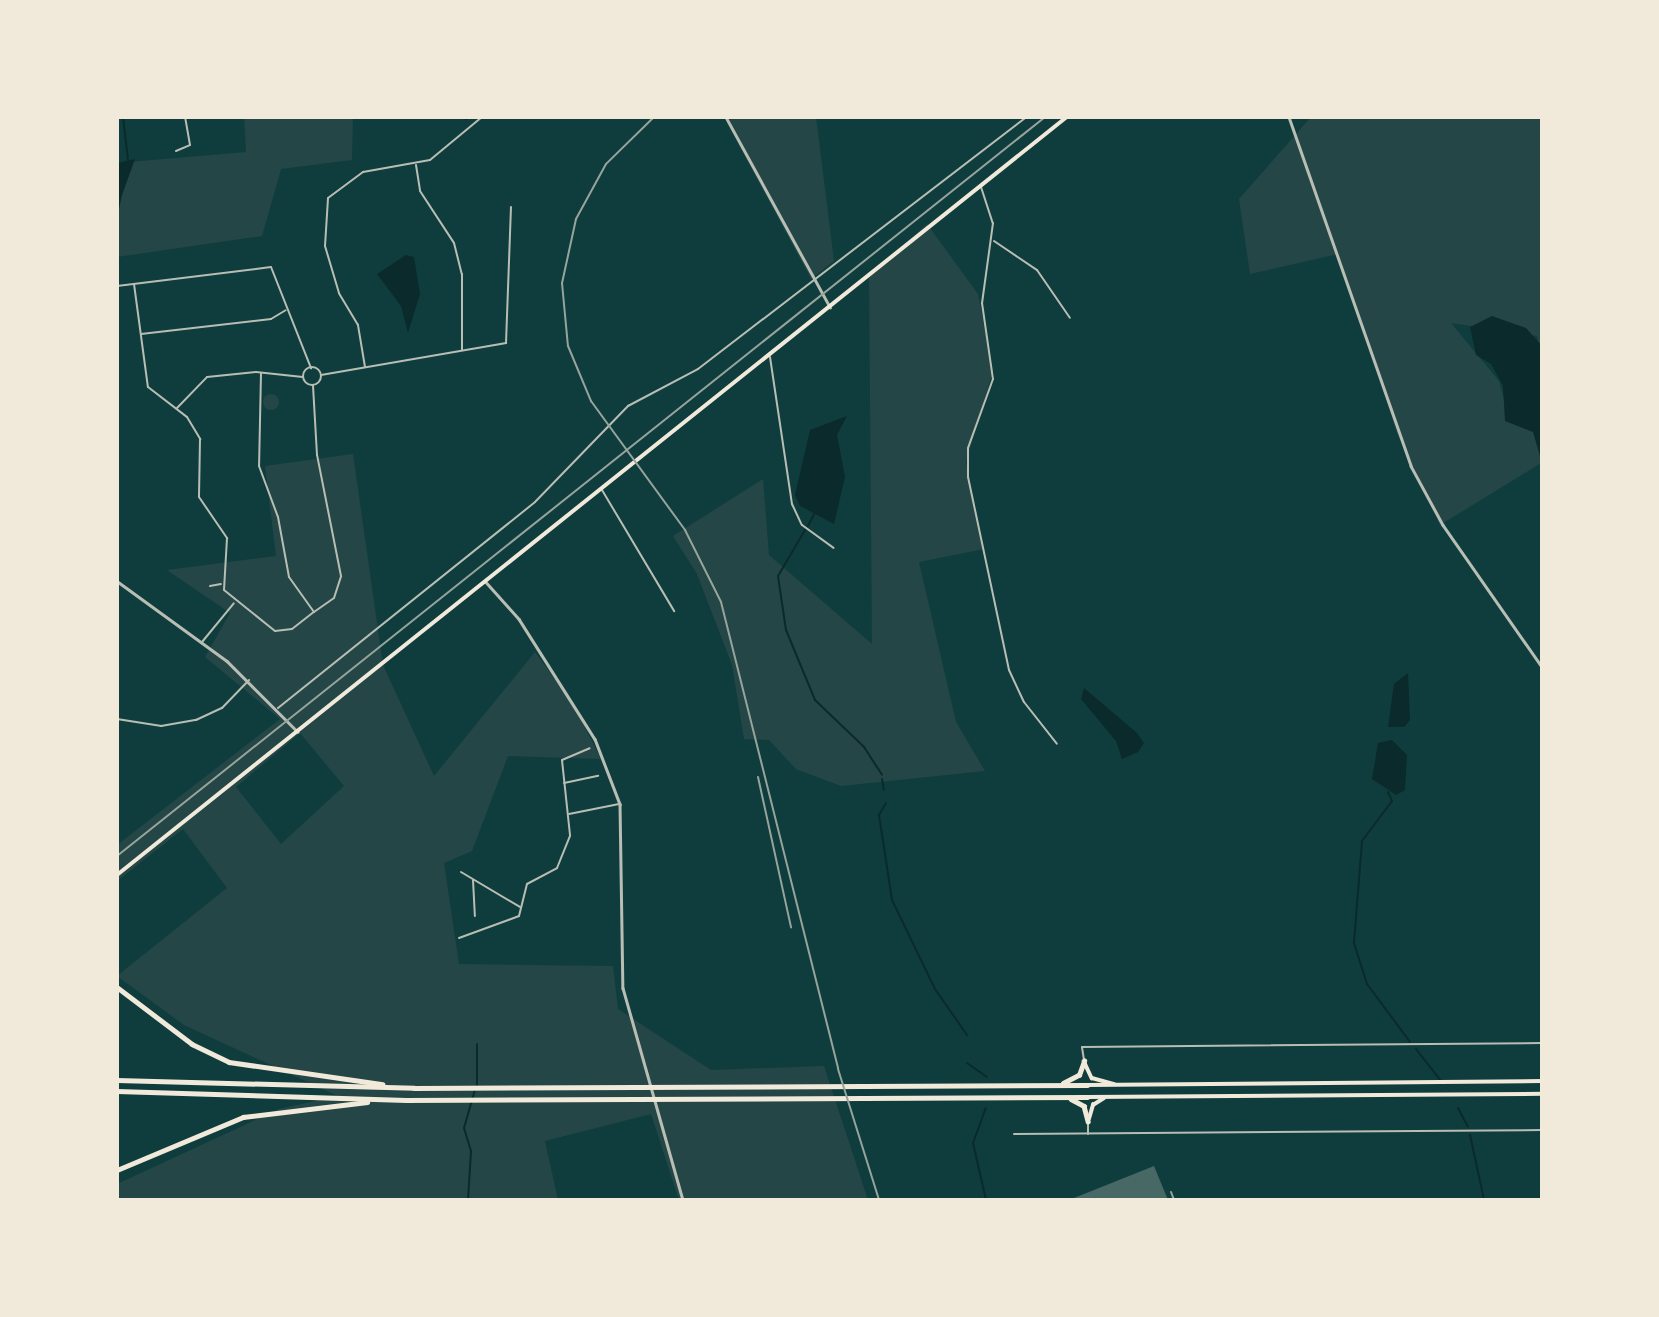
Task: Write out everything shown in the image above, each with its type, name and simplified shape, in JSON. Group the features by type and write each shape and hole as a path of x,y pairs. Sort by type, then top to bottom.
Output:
{"highway":[{"path":"117,987 192,1044 229,1062 414,1088"},
{"path":"1050,1086 1076,1078 1084,1061"},
{"path":"117,1080 414,1088 1087,1085"},
{"path":"117,1091 406,1100 1087,1097"},
{"path":"1067,1098 1082,1104 1088,1121"},
{"path":"117,1170 243,1116 406,1100"}],"main road":[{"path":"117,875 1068,117"},
{"path":"1084,1061 1095,1080 1126,1086"},
{"path":"1087,1085 1542,1081"},
{"path":"1087,1097 1542,1094"},
{"path":"1088,1121 1093,1105 1106,1097"}],"street":[{"path":"176,151 190,145 185,117"},
{"path":"365,367 358,325 339,293 325,246 323,218 328,198 349,178 416,164 437,156 482,117"},
{"path":"726,117 830,307"},
{"path":"278,708 535,502 615,419 647,393 698,369 812,278 1026,117"},
{"path":"1289,117 1411,466 1443,525 1542,667"},
{"path":"416,164 420,191 454,243 462,274 462,351"},
{"path":"981,187 993,241 982,303 992,389 968,449 968,477 1009,670 1024,702 1057,744"},
{"path":"134,284 148,387 177,408 200,439 199,497 227,538 222,583 234,602 278,632 314,612 337,593 341,576 317,455 313,385 321,375 507,341 512,207"},
{"path":"993,241 1037,270 1070,318"},
{"path":"117,286 271,267 311,368 321,375"},
{"path":"141,334 271,319 286,310"},
{"path":"768,355 775,367 792,503 802,525 834,548"},
{"path":"303,377 311,368"},
{"path":"177,408 207,377 261,373 303,377 313,385"},
{"path":"261,373 259,466 281,525 289,577 314,612"},
{"path":"601,489 674,611"},
{"path":"117,581 202,642 249,680 298,732"},
{"path":"486,582 519,620 598,744 620,804 621,973 642,1071 683,1200"},
{"path":"210,586 222,583"},
{"path":"202,642 234,602"},
{"path":"117,719 161,726 208,714 238,693 249,680"},
{"path":"459,938 519,916 527,884 557,868 570,835 562,760 590,748"},
{"path":"563,783 598,776"},
{"path":"568,814 620,804"},
{"path":"461,872 521,908"},
{"path":"473,879 475,916"},
{"path":"1084,1061 1082,1047 1542,1043"},
{"path":"1088,1121 1088,1135"},
{"path":"1014,1134 1542,1130"}],"shaded area":[{"path":"244,117 353,117 352,160 281,169 262,236 117,257 117,163 246,152"},
{"path":"724,117 816,117 834,261 811,279"},
{"path":"1311,117 1542,117 1542,363 1537,336 1451,323 1499,381 1509,418 1540,435 1541,463 1440,525 1397,433 1338,254 1250,274 1239,199"},
{"path":"135,159 122,195 117,219 117,163"},
{"path":"927,224 978,294 993,371 966,462 984,549 919,562 956,722 985,771 841,786 796,769 769,740 744,739 732,665 697,574 673,536 763,479 769,555 872,644 869,277"},
{"path":"406,255 414,257 420,294 408,333 401,306 377,274"},
{"path":"1492,316 1526,328 1542,346 1542,463 1533,432 1505,421 1503,386 1491,364 1476,355 1470,327"},
{"path":"268,394 274,394 279,402 277,408 268,410 263,405 263,399"},
{"path":"847,416 837,435 845,477 834,524 800,506 795,495 810,430"},
{"path":"353,454 383,665 434,776 535,652 573,704 601,759 508,756 472,851 444,863 459,964 613,966 618,1009 711,1070 824,1066 868,1200 679,1200 651,1114 545,1141 558,1200 117,1200 117,1184 279,1109 338,1096 184,1025 117,976 227,888 183,829 117,881 117,845 280,719 205,657 230,613 167,570 276,556 265,466","holes":["300,733 344,786 281,844 236,787"]},
{"path":"1408,673 1410,720 1404,727 1388,727 1394,684"},
{"path":"1084,688 1137,733 1144,743 1138,752 1122,759 1116,741 1081,699"},
{"path":"1392,740 1407,755 1405,790 1396,795 1372,779 1378,743"}],"building":[{"path":"1154,1166 1168,1200 1069,1200"}],"waterway":[{"path":"123,117 128,160"},
{"path":"808,526 814,514"},
{"path":"805,530 778,576 786,630 815,700 864,747 882,775"},
{"path":"882,779 884,790"},
{"path":"1388,792 1392,801 1362,841 1354,943 1367,984 1410,1042"},
{"path":"886,803 879,815 892,900 935,989 967,1035"},
{"path":"477,1044 477,1085"},
{"path":"1416,1049 1440,1080"},
{"path":"967,1063 987,1077"},
{"path":"468,1200 471,1151 464,1128 475,1090"},
{"path":"986,1108 973,1143 986,1200"},
{"path":"1458,1108 1468,1127"},
{"path":"1470,1135 1484,1200"}],"railway":[{"path":"654,117 606,164 576,219 562,283 568,346 591,401 685,530 721,602 838,1069 879,1200"},
{"path":"117,856 1045,117"},
{"path":"758,777 791,927"},
{"path":"1171,1192 1174,1200"}]}
